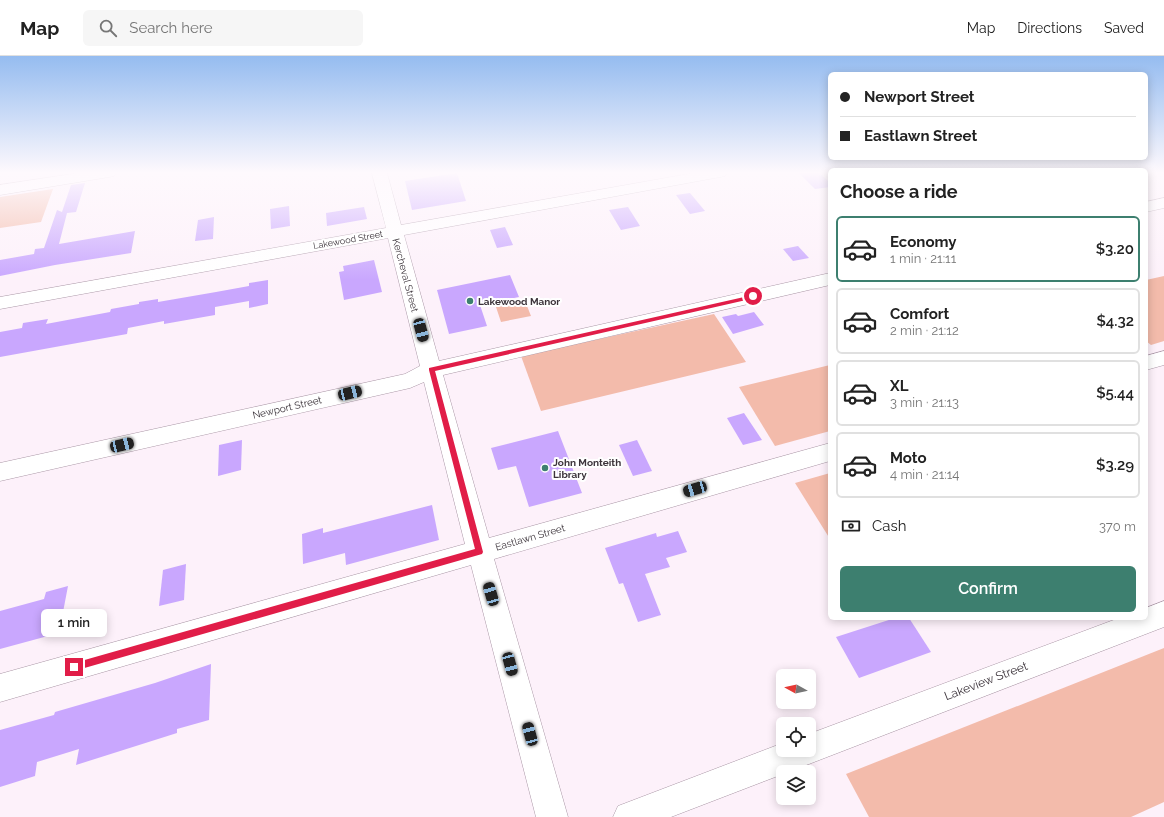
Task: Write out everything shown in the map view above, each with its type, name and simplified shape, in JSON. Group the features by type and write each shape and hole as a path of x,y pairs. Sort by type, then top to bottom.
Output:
{"street":[{"name":"Kercheval Street","path":"388,209 552,817"},
{"name":"Lakewood Street","path":"0,303 524,209"},
{"name":"Newport Street","path":"0,472 410,380 432,370 828,279"},
{"path":"1148,362 1164,358"},
{"name":"Eastlawn Street","path":"0,688 828,453"},
{"name":"Lakeview Street","path":"816,746 1164,614"},
{"path":"629,817 787,757"}],"shaded area":[{"path":"0,209 46,209 41,222 0,228"},
{"path":"1164,276 1164,341 1151,345 1148,343 1148,280"},
{"path":"525,301 531,316 501,322 496,307"},
{"path":"714,314 746,362 541,411 521,356"},
{"path":"828,365 828,432 775,446 739,387"},
{"path":"828,474 828,536 795,483"},
{"path":"1164,648 1164,802 1131,817 869,817 846,774"}],"building":[{"path":"63,209 77,209 76,212 67,213 59,244 135,231 131,253 55,265 0,276 0,260 34,254 35,249 44,248 57,210 62,212"},
{"path":"270,209 289,209 290,226 271,229"},
{"path":"364,209 367,219 327,226 326,213"},
{"path":"629,209 640,226 621,230 609,210"},
{"path":"686,209 703,209 705,211 690,214"},
{"path":"214,217 213,239 195,241 198,220"},
{"path":"505,227 513,245 497,248 490,230"},
{"path":"798,246 809,258 793,261 783,249"},
{"path":"374,260 382,292 344,300 339,272 344,271 343,266"},
{"name":"Lakewood Manor","path":"510,275 519,297 480,305 487,326 449,334 437,290"},
{"path":"268,280 268,304 249,308 249,301 215,307 215,315 164,324 164,321 128,328 127,334 0,357 0,332 22,328 23,323 48,319 46,324 110,312 111,309 139,304 139,302 158,299 158,302 249,286 249,283"},
{"path":"754,312 764,325 733,334 722,317 736,314 738,316"},
{"path":"744,413 762,440 743,445 727,418"},
{"name":"John Monteith Library","path":"558,431 582,493 529,507 516,466 498,470 491,448"},
{"path":"242,440 241,470 218,476 219,445"},
{"path":"637,440 652,471 633,476 619,445"},
{"path":"432,505 439,540 346,565 345,553 303,564 302,534 323,528 323,533"},
{"path":"678,531 687,552 666,558 670,567 645,574 661,615 638,622 623,583 619,584 605,548 656,533 657,537"},
{"path":"186,564 184,600 159,606 163,570"},
{"path":"68,586 59,633 0,649 0,611 44,599 46,592"},
{"path":"889,620 910,620 931,652 859,678 836,637"},
{"path":"211,664 209,720 177,729 177,733 76,765 79,749 37,762 35,776 0,787 0,730 54,715 55,712 155,683"}],"place":[{"name":"Lakewood Manor","path":"470,301"},
{"name":"John Monteith Library","path":"545,468"}],"route":[{"path":"74,667 480,552 432,370 753,296"}]}
